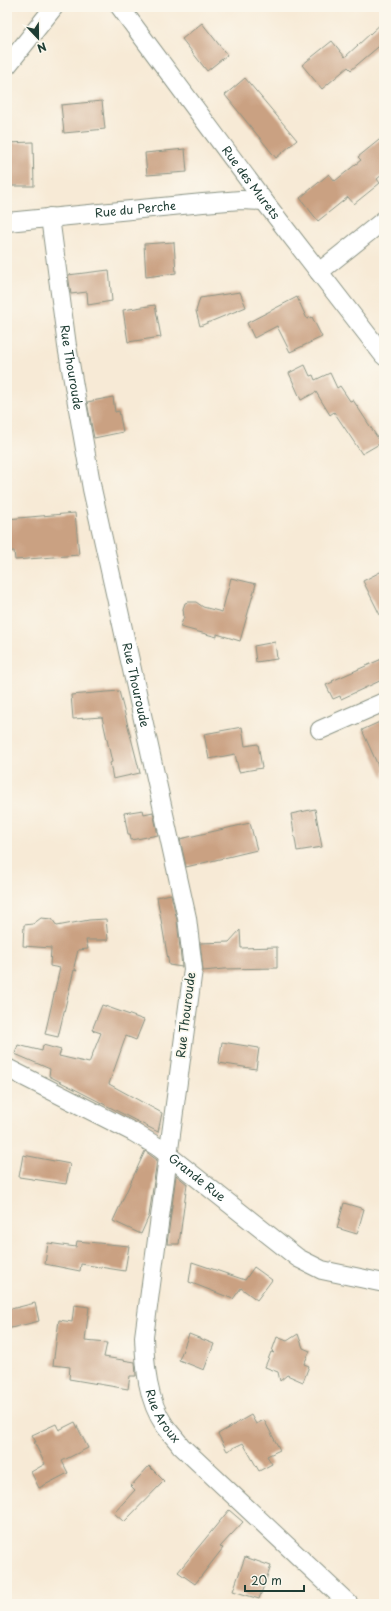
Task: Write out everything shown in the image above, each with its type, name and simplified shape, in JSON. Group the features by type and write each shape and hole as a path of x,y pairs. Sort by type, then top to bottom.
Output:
{"street":[{"path":"7,66 54,7"},
{"name":"Rue des Murets","path":"120,7 264,201 384,356"},
{"name":"Rue du Perche","path":"7,222 241,200 264,201"},
{"name":"Rue Thouroude","path":"50,217 67,346 92,489 188,918 193,969 168,1155"},
{"path":"318,272 384,220"},
{"path":"320,730 384,702"},
{"name":"Grande Rue","path":"7,1068 132,1132 168,1155 298,1258 322,1270 384,1283"},
{"name":"Rue Aroux","path":"168,1155 144,1337 148,1384 154,1406 165,1426 181,1446 349,1604"}],"building":[{"path":"384,21 384,42 351,70 348,67 322,89 302,65 332,41 345,57"},
{"path":"202,23 227,55 207,71 182,39"},
{"path":"245,78 297,140 276,158 225,95"},
{"path":"102,101 105,129 64,133 61,105"},
{"path":"384,136 384,173 377,179 380,183 354,204 348,197 318,221 300,198 329,174 335,181 361,160 358,157"},
{"path":"33,142 34,186 8,186 7,143"},
{"path":"185,149 187,172 147,175 145,153"},
{"path":"174,242 176,273 146,277 144,244"},
{"path":"109,270 112,301 88,305 87,292 71,294 68,275"},
{"path":"240,292 246,307 200,326 196,311 200,298"},
{"path":"297,297 307,319 312,317 322,337 290,352 277,326 254,338 247,323"},
{"path":"155,305 161,337 128,342 123,310"},
{"path":"305,365 310,376 313,375 315,380 330,373 337,388 340,386 350,401 353,400 381,443 362,454 334,412 330,415 316,392 301,400 289,373"},
{"path":"113,397 115,412 119,411 123,432 94,438 87,402"},
{"path":"75,513 79,555 15,560 14,551 7,552 7,519"},
{"path":"384,570 384,623 363,581"},
{"path":"231,578 256,584 240,641 217,634 217,637 180,627 184,617 183,609 185,603 196,602 203,607 222,612"},
{"path":"275,642 277,659 256,662 254,646"},
{"path":"384,658 384,679 341,699 340,696 333,699 326,685"},
{"path":"119,691 140,773 113,779 110,763 112,762 102,717 73,719 71,695"},
{"path":"384,720 384,779 362,730"},
{"path":"242,727 245,746 258,744 262,768 239,772 235,754 209,759 204,734"},
{"path":"315,809 322,847 297,851 291,814"},
{"path":"143,810 144,814 153,812 158,835 131,840 130,834 128,834 124,813"},
{"path":"250,823 257,850 186,867 180,839"},
{"path":"171,894 177,920 182,967 169,965 157,897"},
{"path":"41,918 52,919 57,926 89,920 106,919 108,940 86,940 88,949 78,950 74,967 77,971 74,970 58,1037 45,1034 60,968 50,966 51,948 23,946 24,925 33,924"},
{"path":"240,930 241,948 277,947 277,968 203,971 200,943 229,942"},
{"path":"102,1005 144,1020 136,1040 126,1036 109,1084 162,1113 158,1132 49,1076 50,1069 15,1054 18,1045 42,1051 43,1045 61,1050 59,1056 89,1063 101,1033 92,1030"},
{"path":"222,1042 259,1048 256,1069 219,1063"},
{"path":"145,1151 157,1160 149,1216 141,1234 113,1221"},
{"path":"23,1155 70,1164 66,1184 19,1177"},
{"path":"176,1175 187,1184 179,1244 167,1244"},
{"path":"344,1203 364,1209 357,1234 337,1228"},
{"path":"77,1241 129,1246 125,1271 81,1264 80,1271 45,1264 48,1243 76,1247"},
{"path":"192,1262 245,1280 254,1267 272,1280 257,1300 241,1288 233,1299 189,1282"},
{"path":"35,1303 39,1321 7,1329 7,1310"},
{"path":"74,1305 89,1307 85,1341 107,1343 104,1357 135,1362 136,1376 130,1376 128,1389 69,1379 70,1367 53,1365 59,1320 72,1322"},
{"path":"189,1334 214,1344 204,1370 179,1360"},
{"path":"298,1334 303,1348 310,1351 304,1364 309,1366 303,1382 287,1375 280,1381 278,1372 265,1367 271,1352 274,1353 272,1351 277,1337 287,1341"},
{"path":"251,1415 256,1424 264,1420 280,1450 267,1456 272,1464 259,1471 243,1443 227,1451 218,1434"},
{"path":"75,1422 88,1448 62,1461 68,1473 39,1488 31,1472 45,1464 32,1435 56,1424 59,1430"},
{"path":"149,1466 164,1481 124,1522 114,1513 135,1490 131,1486"},
{"path":"229,1510 243,1522 220,1547 223,1548 195,1584 178,1572"},
{"path":"245,1557 271,1566 259,1599 233,1591"}]}
